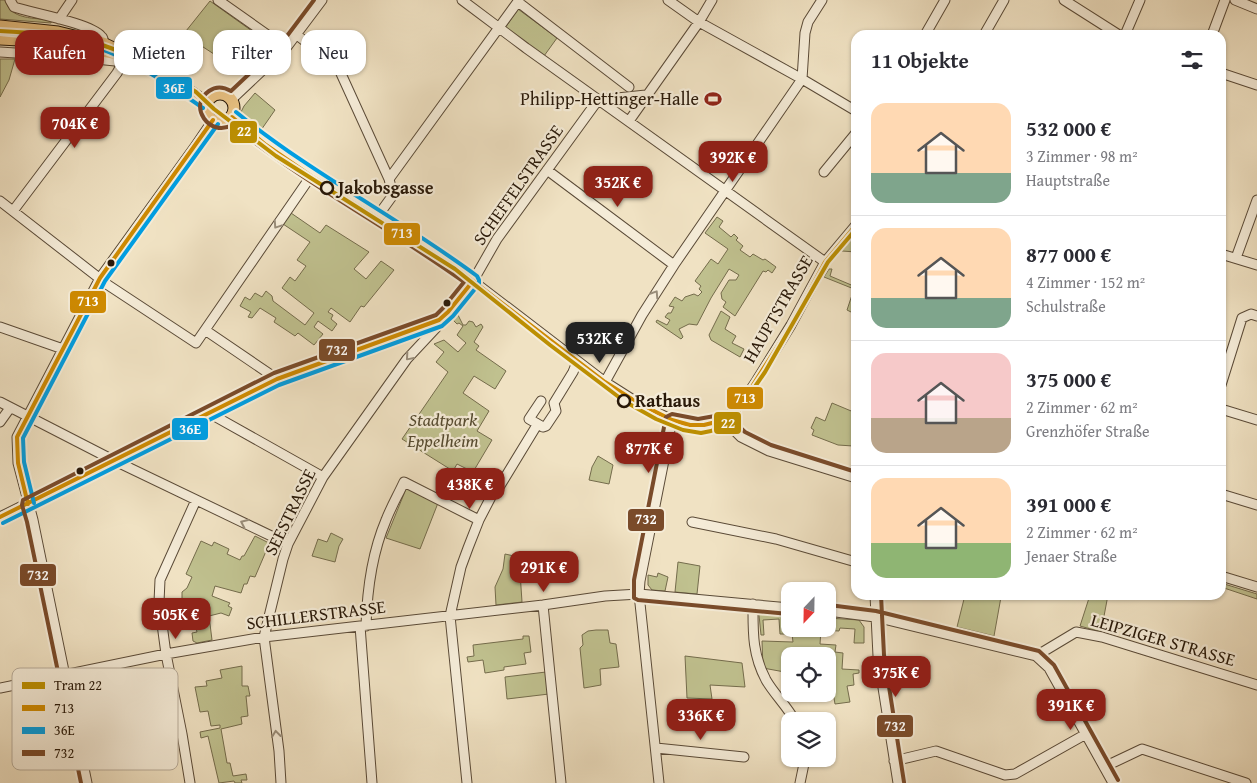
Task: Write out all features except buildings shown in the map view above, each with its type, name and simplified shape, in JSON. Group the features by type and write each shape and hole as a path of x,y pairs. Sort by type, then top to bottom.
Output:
{"main road":[{"path":"0,26 46,30"},
{"path":"0,39 57,42 114,56"},
{"path":"167,75 207,102"},
{"path":"226,95 232,99 235,108 232,117 223,122 212,120 208,116 206,110 207,102 212,96 226,95"}],"street":[{"path":"10,0 11,5 14,7 60,19 90,30"},
{"path":"60,19 72,0"},
{"path":"218,0 260,30"},
{"path":"291,42 322,0"},
{"path":"462,0 825,262"},
{"path":"668,0 699,22 851,108"},
{"path":"629,121 699,22 712,0"},
{"path":"605,382 642,315 674,265 802,79 805,34 808,22 822,0"},
{"path":"928,30 945,0"},
{"path":"987,30 1004,0"},
{"path":"1064,0 1111,30"},
{"path":"1126,30 1140,0"},
{"path":"1214,30 1225,0"},
{"path":"1235,0 1257,9"},
{"path":"389,179 519,1 629,87"},
{"path":"297,34 338,67 389,179 393,196 377,217"},
{"path":"0,52 114,61"},
{"path":"13,211 115,75"},
{"path":"232,99 257,75"},
{"path":"1226,75 1257,85"},
{"path":"598,100 646,95"},
{"name":"SCHEFFELSTRASSE","path":"438,320 448,312 473,281 497,239 598,100"},
{"path":"232,117 266,145 311,176 434,253 605,382 638,403 672,420 690,425 704,426 724,420 741,437 769,451 851,476"},
{"path":"64,668 17,449 18,437 100,278 194,148 212,120"},
{"path":"824,172 851,139"},
{"path":"547,170 674,265"},
{"path":"0,201 100,278 196,344 311,176"},
{"path":"1236,258 1257,200"},
{"name":"HAUPTSTRASSE","path":"724,420 739,407 757,380 825,262 851,231"},
{"path":"1226,255 1257,265"},
{"path":"1226,369 1242,318 1251,314 1257,316"},
{"path":"0,518 278,379 438,320"},
{"name":"SEESTRASSE","path":"281,783 279,751 264,637 288,544 324,477 407,358 436,328 438,320"},
{"path":"0,327 63,349"},
{"path":"205,330 278,379"},
{"path":"541,401 529,420 537,425 546,426 556,411 554,403 575,367"},
{"path":"0,402 113,460 288,544"},
{"path":"0,422 10,408"},
{"path":"1226,411 1257,420"},
{"path":"209,413 324,477"},
{"path":"659,783 639,594 672,420"},
{"path":"467,783 450,616 461,567 478,520 537,425"},
{"path":"372,783 363,626 376,553 386,521 404,482 478,520"},
{"path":"1226,496 1257,505"},
{"path":"169,668 159,602 160,580 196,500"},
{"path":"692,522 776,539 851,561"},
{"path":"1226,577 1257,586"},
{"name":"SCHILLERSTRASSE","path":"95,668 264,637 543,605 605,596 639,594 781,607"},
{"path":"875,600 878,656 898,783"},
{"path":"753,604 754,650 766,680 790,712"},
{"path":"543,605 561,783"},
{"path":"836,613 875,616 1036,656 1049,668 1113,783"},
{"name":"LEIPZIGER STRASSE","path":"1036,656 1076,632 1102,637 1257,685"},
{"path":"178,714 190,783"},
{"path":"894,762 936,752 1005,775 1015,774 1086,734"},
{"path":"656,748 744,757"},
{"path":"1104,767 1142,749 1246,783"},
{"path":"800,783 803,767"},
{"path":"84,770 87,783"}],"green space":[{"path":"0,0 6,0 8,7 18,15 52,20 51,23 0,19"},
{"path":"210,1 251,30 213,30 213,53 203,47 203,30 187,30"},
{"path":"518,9 557,38 544,56 505,28"},
{"path":"0,59 15,59 9,80 0,97"},
{"path":"255,93 275,110 259,133 245,119 241,112"},
{"path":"291,213 320,233 326,225 369,252 354,269 366,279 381,261 394,270 364,307 361,306 350,322 331,308 328,312 333,315 331,319 337,324 332,331 318,321 314,327 323,334 314,345 298,333 295,336 274,322 276,318 260,308 252,318 248,317 251,312 240,306 245,297 250,300 255,293 262,297 266,291 272,296 273,301 305,325 314,313 282,288 290,277 295,281 306,266 297,260 310,242 283,224"},
{"path":"717,217 723,221 719,227 731,237 734,234 738,238 736,240 743,246 740,250 750,257 753,254 763,260 765,259 776,267 772,273 768,270 766,272 763,271 735,316 723,307 726,302 722,299 721,293 729,280 736,280 739,275 729,269 697,325 689,324 679,329 683,337 681,339 656,322 657,320 667,325 670,320 665,317 668,313 671,313 674,307 669,306 675,297 682,301 685,297 694,294 698,296 702,292 699,289 701,286 695,281 711,259 718,264 728,249 705,233"},
{"path":"851,240 851,252 842,251"},
{"path":"829,269 832,269 830,276 851,285 851,288 824,277"},
{"path":"851,298 851,312 847,310"},
{"path":"721,311 730,317 725,329 736,336 732,343 744,349 740,357 711,340 709,335"},
{"name":"Stadtpark Eppelheim","path":"457,313 463,325 466,325 469,321 473,322 476,327 481,324 483,327 474,342 479,346 476,350 506,371 495,389 474,376 463,393 489,411 477,431 492,440 473,472 457,464 453,471 402,439 448,372 436,362 444,352 434,344 444,340 458,352 466,343 457,335 463,326 459,323 457,324 451,318"},
{"path":"832,403 851,411 851,446 838,445 812,435 814,430 811,428 816,417 825,421"},
{"path":"598,456 613,465 609,484 589,480 592,467"},
{"path":"409,487 438,503 420,549 386,538 406,489"},
{"path":"331,533 343,539 335,562 312,556 318,539 327,542"},
{"path":"255,536 277,547 278,552 267,549 255,577 250,576 247,584 244,584 241,593 215,586 212,596 230,603 228,606 232,608 229,616 221,613 209,616 212,640 197,643 193,641 192,633 197,632 190,604 182,603 182,592 187,588 192,577 186,574 201,541 212,546 214,542 229,549 227,554 240,560"},
{"path":"505,554 523,558 520,572 522,602 496,605 495,587 503,569"},
{"path":"678,562 700,566 697,594 675,592"},
{"path":"658,573 668,577 665,591 652,590 648,585 648,575 657,577"},
{"path":"1226,585 1257,594 1257,599 1226,589"},
{"path":"964,600 1000,600 994,636 957,627"},
{"path":"1088,600 1107,600 1101,632 1080,626"},
{"path":"763,611 781,613 781,634 779,619 763,620 764,635 761,635 759,615"},
{"path":"836,619 859,620 864,627 864,643 854,643 855,629 840,628 839,631 836,631"},
{"path":"608,630 610,643 616,644 619,667 600,669 601,685 584,688 580,648 583,645 582,635 588,631"},
{"path":"523,636 529,636 531,652 524,653 526,664 504,667 504,670 485,673 483,660 468,662 467,657 474,656 473,645 523,639"},
{"path":"792,638 820,638 820,644 836,645 836,647 781,647 781,671 763,668 762,641 793,642"},
{"path":"836,652 843,653 842,669 859,670 859,673 853,674 854,685 847,686 850,702 835,704"},
{"path":"685,656 742,663 745,687 710,685 712,699 687,698"},
{"path":"242,666 242,686 248,686 250,696 246,696 248,716 241,717 242,724 221,729 227,763 230,763 233,776 246,774 247,780 241,780 242,783 235,783 234,781 219,783 208,736 201,738 200,732 220,728 220,725 211,726 208,711 200,712 195,687 207,686 206,681 222,678 220,670"},
{"path":"546,672 549,694 507,699 505,677"}],"tram line":[{"name":"22","path":"0,31 50,34 94,42 127,54 168,74 196,92 214,109 276,156 455,269 624,401 656,419 683,430 701,433 711,431 727,424 735,416 765,372 828,262 851,235"}],"transit line":[{"name":"732","path":"57,668 22,505 23,500 274,373 436,315 464,282 288,167 232,125 224,128 216,127 209,124 204,118 200,104 203,97 214,88 223,88 231,91 281,44 314,0"},
{"name":"36E","path":"0,32 64,39 101,49 141,68 203,108"},
{"name":"36E","path":"3,523 279,385 442,326 453,316 479,284 477,276 295,156 236,112"},
{"name":"713","path":"232,117 266,145 311,176 456,268 605,382 638,403 672,420 690,425 704,425 724,420 739,407 791,325 825,262 851,231"},
{"name":"713","path":"28,504 18,463 17,437 100,278 213,120"},
{"name":"36E","path":"34,503 24,462 23,438 105,281 218,124"},
{"name":"713","path":"0,517 277,379 439,320 448,312 473,281"},
{"name":"732","path":"781,613 638,600 634,598 634,580 666,417 672,414 698,419 726,414 745,432 771,445 851,470"},
{"name":"732","path":"881,600 884,655 904,782"},
{"name":"732","path":"836,606 876,611 1039,651 1054,665 1118,780"},
{"name":"732","path":"78,770 81,783"}],"place":[{"name":"Philipp-Hettinger-Halle","path":"713,99"},
{"name":"Jakobsgasse","path":"327,188"},
{"name":"Rathaus","path":"624,401"}]}
